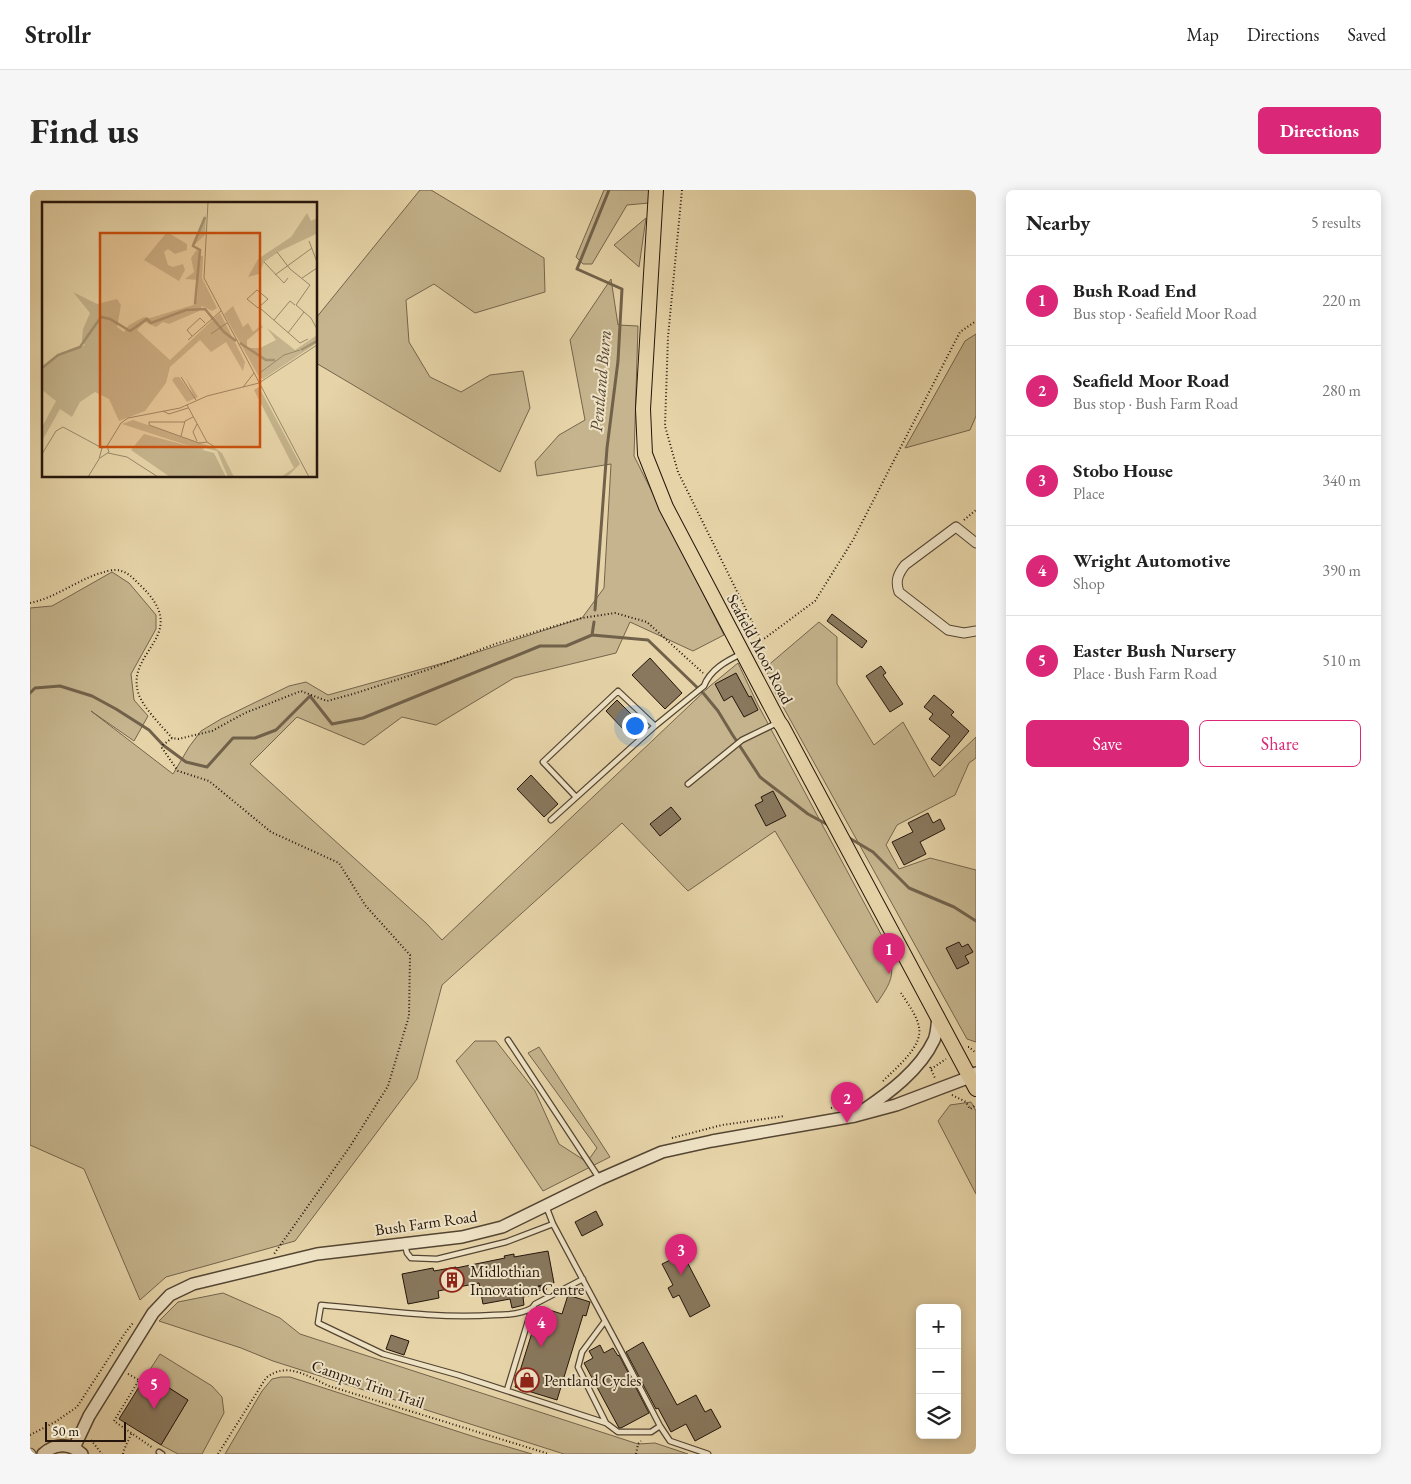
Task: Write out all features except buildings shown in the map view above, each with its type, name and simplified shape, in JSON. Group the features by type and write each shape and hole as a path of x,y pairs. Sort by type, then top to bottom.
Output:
{"main road":[{"name":"Seafield Moor Road","path":"656,190 643,408 645,454 666,507 956,1053 974,1080"}],"street":[{"path":"976,543 956,526 905,565 897,577 899,592 948,630 964,633 976,631"},
{"name":"Bush Farm Road","path":"855,1116 889,1093 916,1066 934,1038 938,1016"},
{"name":"Bush Farm Road","path":"78,1451 89,1416 153,1313 170,1296 193,1284 317,1254 462,1237 502,1227 600,1179 662,1152 712,1141 855,1116 896,1104 938,1088 974,1080"},
{"path":"43,1454 51,1448 58,1446 66,1446 78,1451"}],"lane":[{"path":"551,820 655,726 698,691 707,677 726,661 743,653"},
{"path":"576,797 543,762 618,691 655,726"},
{"path":"688,784 742,740 779,722"},
{"path":"508,1040 600,1179"},
{"path":"546,1206 553,1224 660,1426 670,1441 708,1454"},
{"path":"405,1245 407,1253 411,1258 437,1259 506,1242 553,1224"},
{"path":"507,1390 532,1308 535,1304 583,1279"},
{"path":"532,1308 504,1315 467,1317 321,1305 318,1323 383,1354 458,1374 507,1390 606,1423 618,1432 651,1432 660,1426"},
{"path":"605,1321 582,1352 578,1367 606,1423"}],"path":[{"path":"682,190 668,337 665,426 678,472 762,642"},
{"path":"743,653 762,642 815,601 853,540 960,332 976,321"},
{"path":"956,526 976,510"},
{"path":"30,603 43,600 90,576 115,570 127,573 151,595 158,606 161,619 160,632 138,672 138,691 143,703 172,738 178,739 212,731 245,713 301,691 327,701 427,670 495,644 582,618 615,613 647,622 707,677"},
{"path":"172,738 162,748 178,771 209,782 271,832 339,863 365,905 410,955 408,1016 388,1086 349,1148 274,1254 282,1252"},
{"path":"878,1086 913,1050 919,1035 914,1012 901,993"},
{"path":"931,1068 956,1053"},
{"path":"938,1088 942,1096 948,1094 958,1097 966,1102 970,1109 976,1105"},
{"path":"828,1109 859,1100"},
{"path":"667,1139 722,1125 790,1115"},
{"path":"30,1435 55,1422 77,1407 125,1332 136,1320"},
{"path":"118,1368 139,1380 114,1421 161,1453"},
{"name":"Campus Trim Trail","path":"218,1454 266,1378 277,1371 285,1370 296,1371 329,1386 549,1454"},
{"path":"123,1454 132,1432"},
{"path":"636,1454 638,1444 651,1432"}],"shaded area":[{"path":"420,190 431,190 544,258 545,292 475,313 434,284 406,300 409,342 430,377 461,392 490,375 523,371 530,408 500,472 318,364 318,316"},
{"path":"604,190 649,190 649,203 627,205 592,264 583,264 576,257"},
{"path":"646,218 639,267 614,245"},
{"path":"611,279 618,325 638,326 634,456 724,635 693,651 630,622 616,653 514,678 436,725 402,717 364,745 297,717 250,764 426,923 442,940 710,686 738,663 758,705 890,951 892,973 889,984 877,1003 775,831 688,891 622,823 442,985 417,1079 295,1241 166,1277 140,1300 84,1169 30,1145 30,608 52,606 112,572 129,583 156,615 156,629 131,674 134,700 148,716 134,741 91,711 173,774 201,731 221,719 289,686 306,682 328,695 447,662 582,618 604,588 611,464 537,476 535,462 559,435 585,420 570,340"},
{"path":"976,334 976,416 970,430 905,448 965,341"},
{"path":"819,622 837,637 837,684 874,745 903,722 934,777 976,737 976,758 969,763 955,795 897,825 886,845 899,869 930,858 976,870 976,1042 967,1039 776,694 765,668"},
{"path":"475,1041 496,1041 535,1091 559,1144 587,1162 597,1148 528,1053 539,1047 610,1157 543,1191 456,1061"},
{"path":"971,1102 976,1111 976,1194 938,1121 950,1105"},
{"path":"223,1293 280,1318 300,1334 638,1444 655,1443 688,1454 564,1454 273,1361 241,1348 159,1321 178,1302"},
{"path":"160,1354 212,1386 222,1397 224,1413 202,1454 178,1454 161,1445 188,1400 166,1386 161,1394 142,1382"},
{"path":"290,1377 532,1454 225,1454 262,1391 272,1379"}],"waterway":[{"name":"Pentland Burn","path":"595,610 607,448 618,361 622,289 577,269 609,190"},
{"name":"Pentland Burn","path":"592,635 594,622"},
{"path":"30,693 35,688 60,686 92,696 149,730 163,745 186,762 207,767 233,738 255,738 276,730 310,696 332,724 363,718 540,646 566,646 592,635 648,640 704,694 718,711 760,777 808,814 830,826"},
{"path":"846,836 873,852 909,888 954,907 976,921"}],"place":[{"name":"Bush Road End","path":"889,974"},
{"name":"Seafield Moor Road","path":"847,1123"},
{"name":"Stobo House","path":"681,1275"},
{"name":"Midlothian Innovation Centre","path":"452,1280"},
{"name":"Wright Automotive","path":"541,1347"},
{"name":"Pentland Cycles","path":"527,1380"},
{"name":"Easter Bush Nursery","path":"154,1409"}]}
